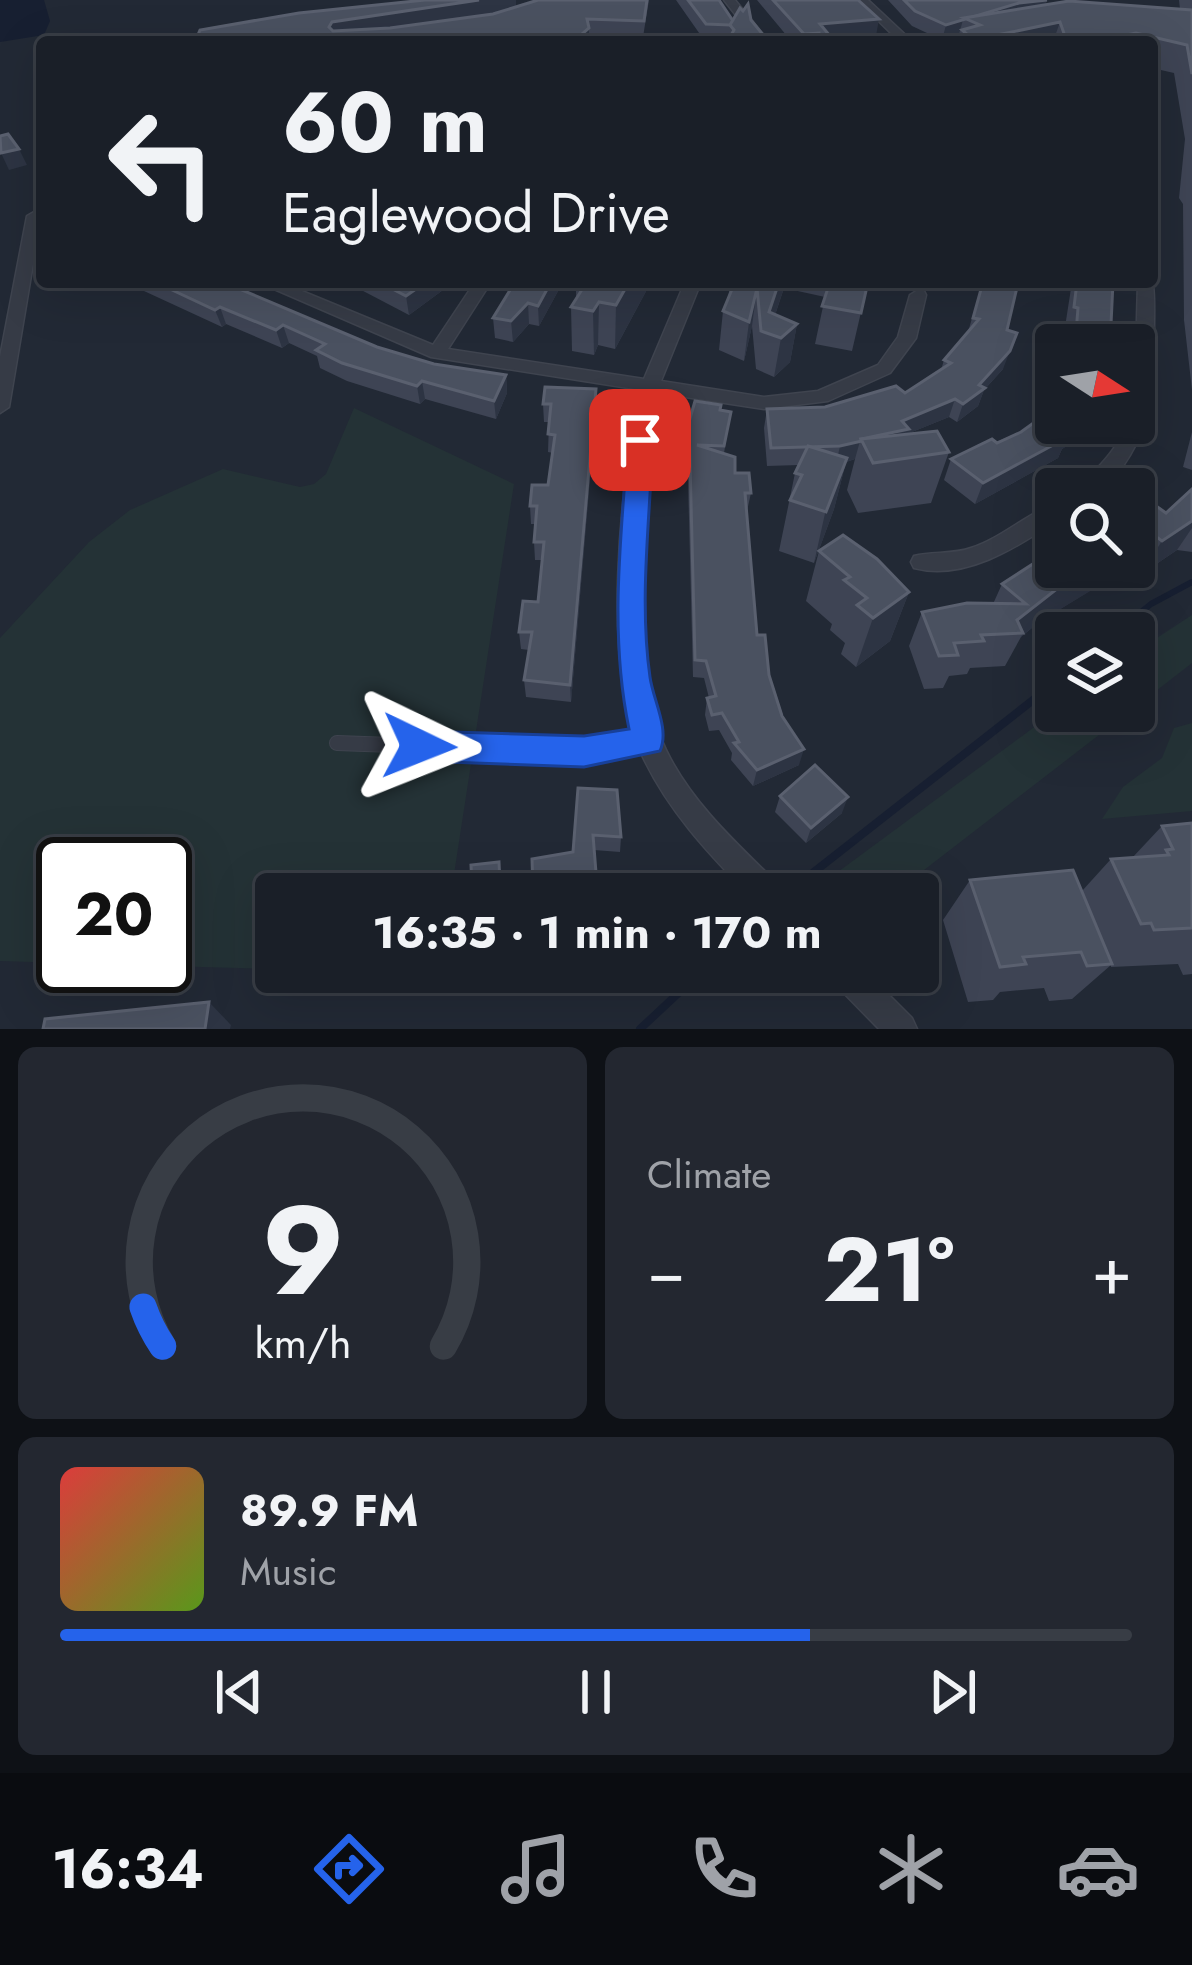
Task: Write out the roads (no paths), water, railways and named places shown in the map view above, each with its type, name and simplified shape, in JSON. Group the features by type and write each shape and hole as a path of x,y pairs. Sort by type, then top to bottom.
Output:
{"street":[{"path":"730,0 758,36"},
{"path":"862,0 901,36"},
{"path":"0,406 34,215"},
{"path":"281,288 437,352 764,403 807,400 846,390 884,368 907,338 918,295"},
{"path":"437,352 479,288"},
{"path":"691,288 650,388 637,476 634,678 649,740 675,791 747,873"},
{"path":"1112,468 1142,410 1146,288"},
{"path":"922,562 969,560 1035,525"},
{"path":"866,993 901,1029"}],"lane":[{"path":"337,743 584,752 649,740"}],"water":[{"path":"0,0 44,0 50,21 44,35 0,42"}],"waterway":[{"path":"1141,612 1192,582"},
{"path":"813,873 1035,698"},
{"path":"640,1029 679,993"}]}
